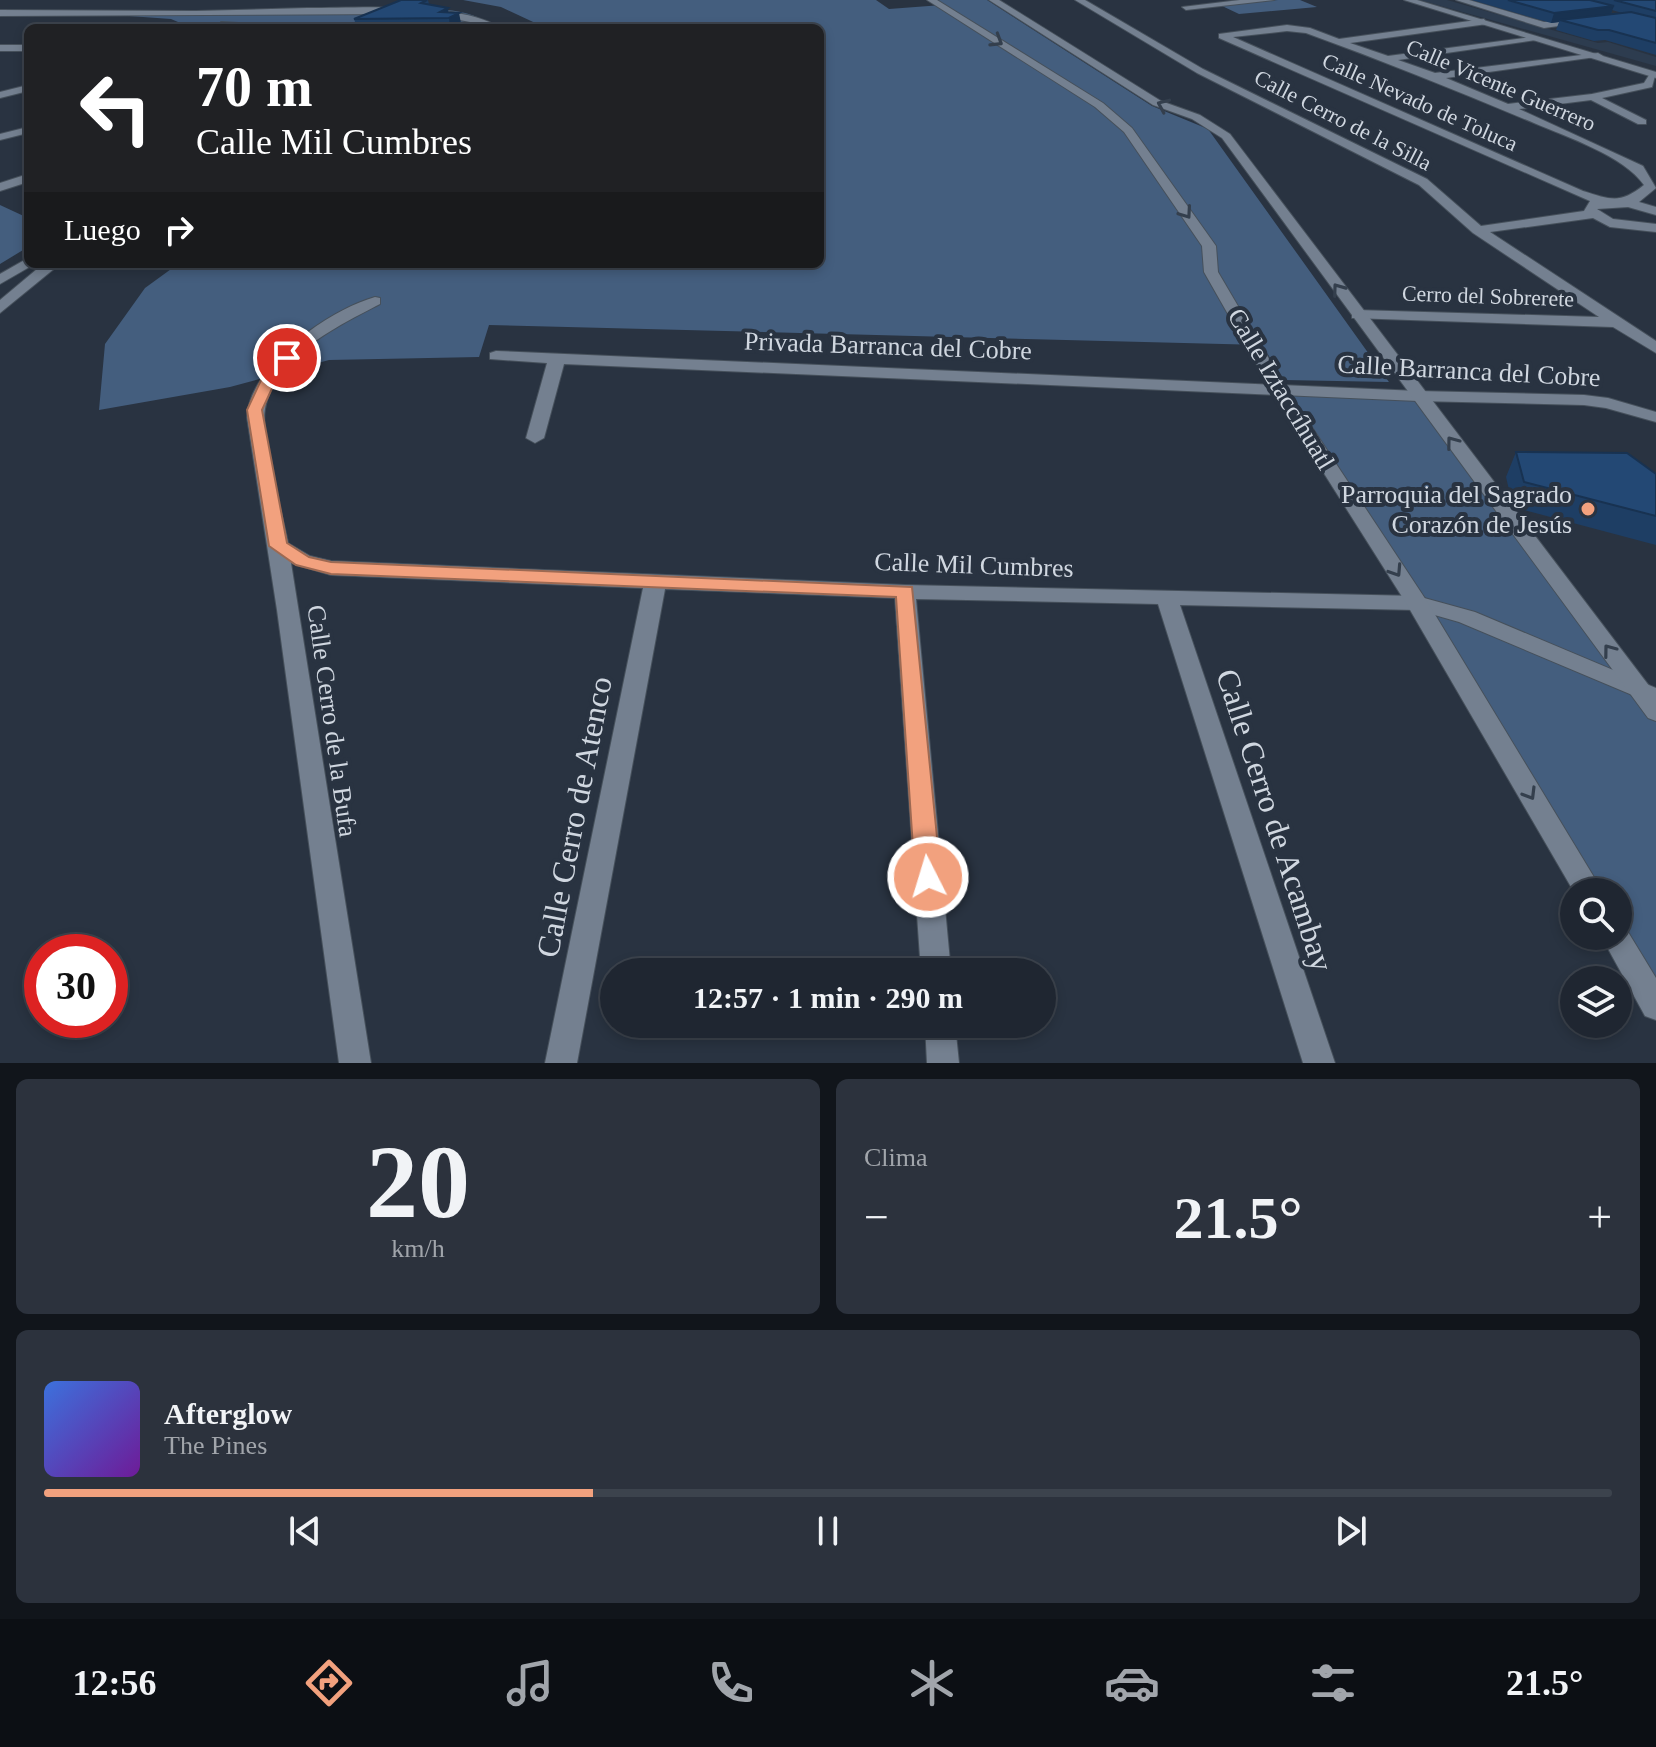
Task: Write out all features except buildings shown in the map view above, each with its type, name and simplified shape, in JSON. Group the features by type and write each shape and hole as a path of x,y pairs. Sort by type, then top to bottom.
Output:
{"street":[{"name":"Calle Iztaccíhuatl","path":"931,0 1099,105 1128,130 1209,246 1211,272 1278,388 1417,603 1581,878"},
{"path":"993,0 1146,97 1196,117 1226,136 1418,396 1648,694 1656,712"},
{"name":"Calle Cerro de la Silla","path":"1079,0 1200,71 1423,182 1478,230 1656,348"},
{"path":"1186,7 1270,0"},
{"path":"1408,0 1655,74 1652,87 1509,108"},
{"path":"1460,0 1544,25 1597,20"},
{"path":"308,22 327,14 361,8"},
{"path":"0,13 361,8 450,11 486,19 492,24"},
{"path":"234,24 238,19 265,11"},
{"path":"290,11 303,15 291,23"},
{"path":"0,19 170,19 209,24"},
{"path":"170,19 181,24"},
{"path":"1337,41 1484,22"},
{"name":"Calle Vicente Guerrero","path":"1222,36 1298,28 1433,76 1639,169"},
{"name":"Calle Nevado de Toluca","path":"1222,36 1579,194 1604,202 1629,203 1656,211"},
{"path":"1386,58 1531,40"},
{"path":"0,48 24,48"},
{"path":"1433,76 1598,56"},
{"path":"0,88 24,82"},
{"path":"0,95 24,89"},
{"path":"1592,97 1642,122"},
{"path":"0,137 24,131"},
{"path":"1639,169 1656,168"},
{"path":"1629,203 1651,186 1639,169"},
{"path":"0,187 24,179"},
{"path":"1593,214 1590,206 1604,202"},
{"path":"1478,230 1593,214 1610,223 1656,228"},
{"path":"1634,228 1656,240"},
{"path":"0,280 24,265"},
{"path":"0,308 47,268"},
{"name":"Calle Cerro de la Bufa","path":"355,1063 255,410 267,381 287,358 323,328 375,301"},
{"name":"Cerro del Sobrerete","path":"1357,315 1617,322"},
{"name":"Privada Barranca del Cobre","path":"496,356 1278,388"},
{"path":"535,438 557,358"},
{"name":"Calle Barranca del Cobre","path":"1278,388 1418,396 1584,400 1608,403 1656,417"},
{"name":"Calle Mil Cumbres","path":"278,546 303,561 331,568 905,592 1417,603 1467,617 1648,694"},
{"name":"Calle Cerro de Atenco","path":"561,1063 655,583"},
{"path":"905,592 935,958"},
{"name":"Calle Cerro de Acambay","path":"1167,598 1319,1063"},
{"path":"1623,950 1656,1006"},
{"path":"941,1038 943,1063"}],"shaded area":[{"path":"463,0 876,0 889,9 942,5 936,0 987,0 1152,106 1208,129 1389,382 1284,380 1262,345 489,325 479,357 329,360 230,387 99,410 105,344 145,288 172,268 824,268 824,24 537,24 501,7"},
{"path":"1300,0 1317,7 1239,14 1220,5"},
{"path":"1420,0 1447,0 1598,43 1608,42 1656,57 1656,66"},
{"path":"390,7 460,12 490,24 183,24 171,19 129,16"},
{"path":"0,205 24,216 24,249 0,264"},
{"path":"1278,388 1418,396 1656,712 1656,1006 1626,950 1632,950 1632,878 1580,878"}],"place":[{"name":"Parroquia del Sagrado Corazón de Jesús","path":"1588,509"}],"route":[{"path":"287,358 267,381 255,410 278,546 303,561 331,568 905,592 928,877"}]}
